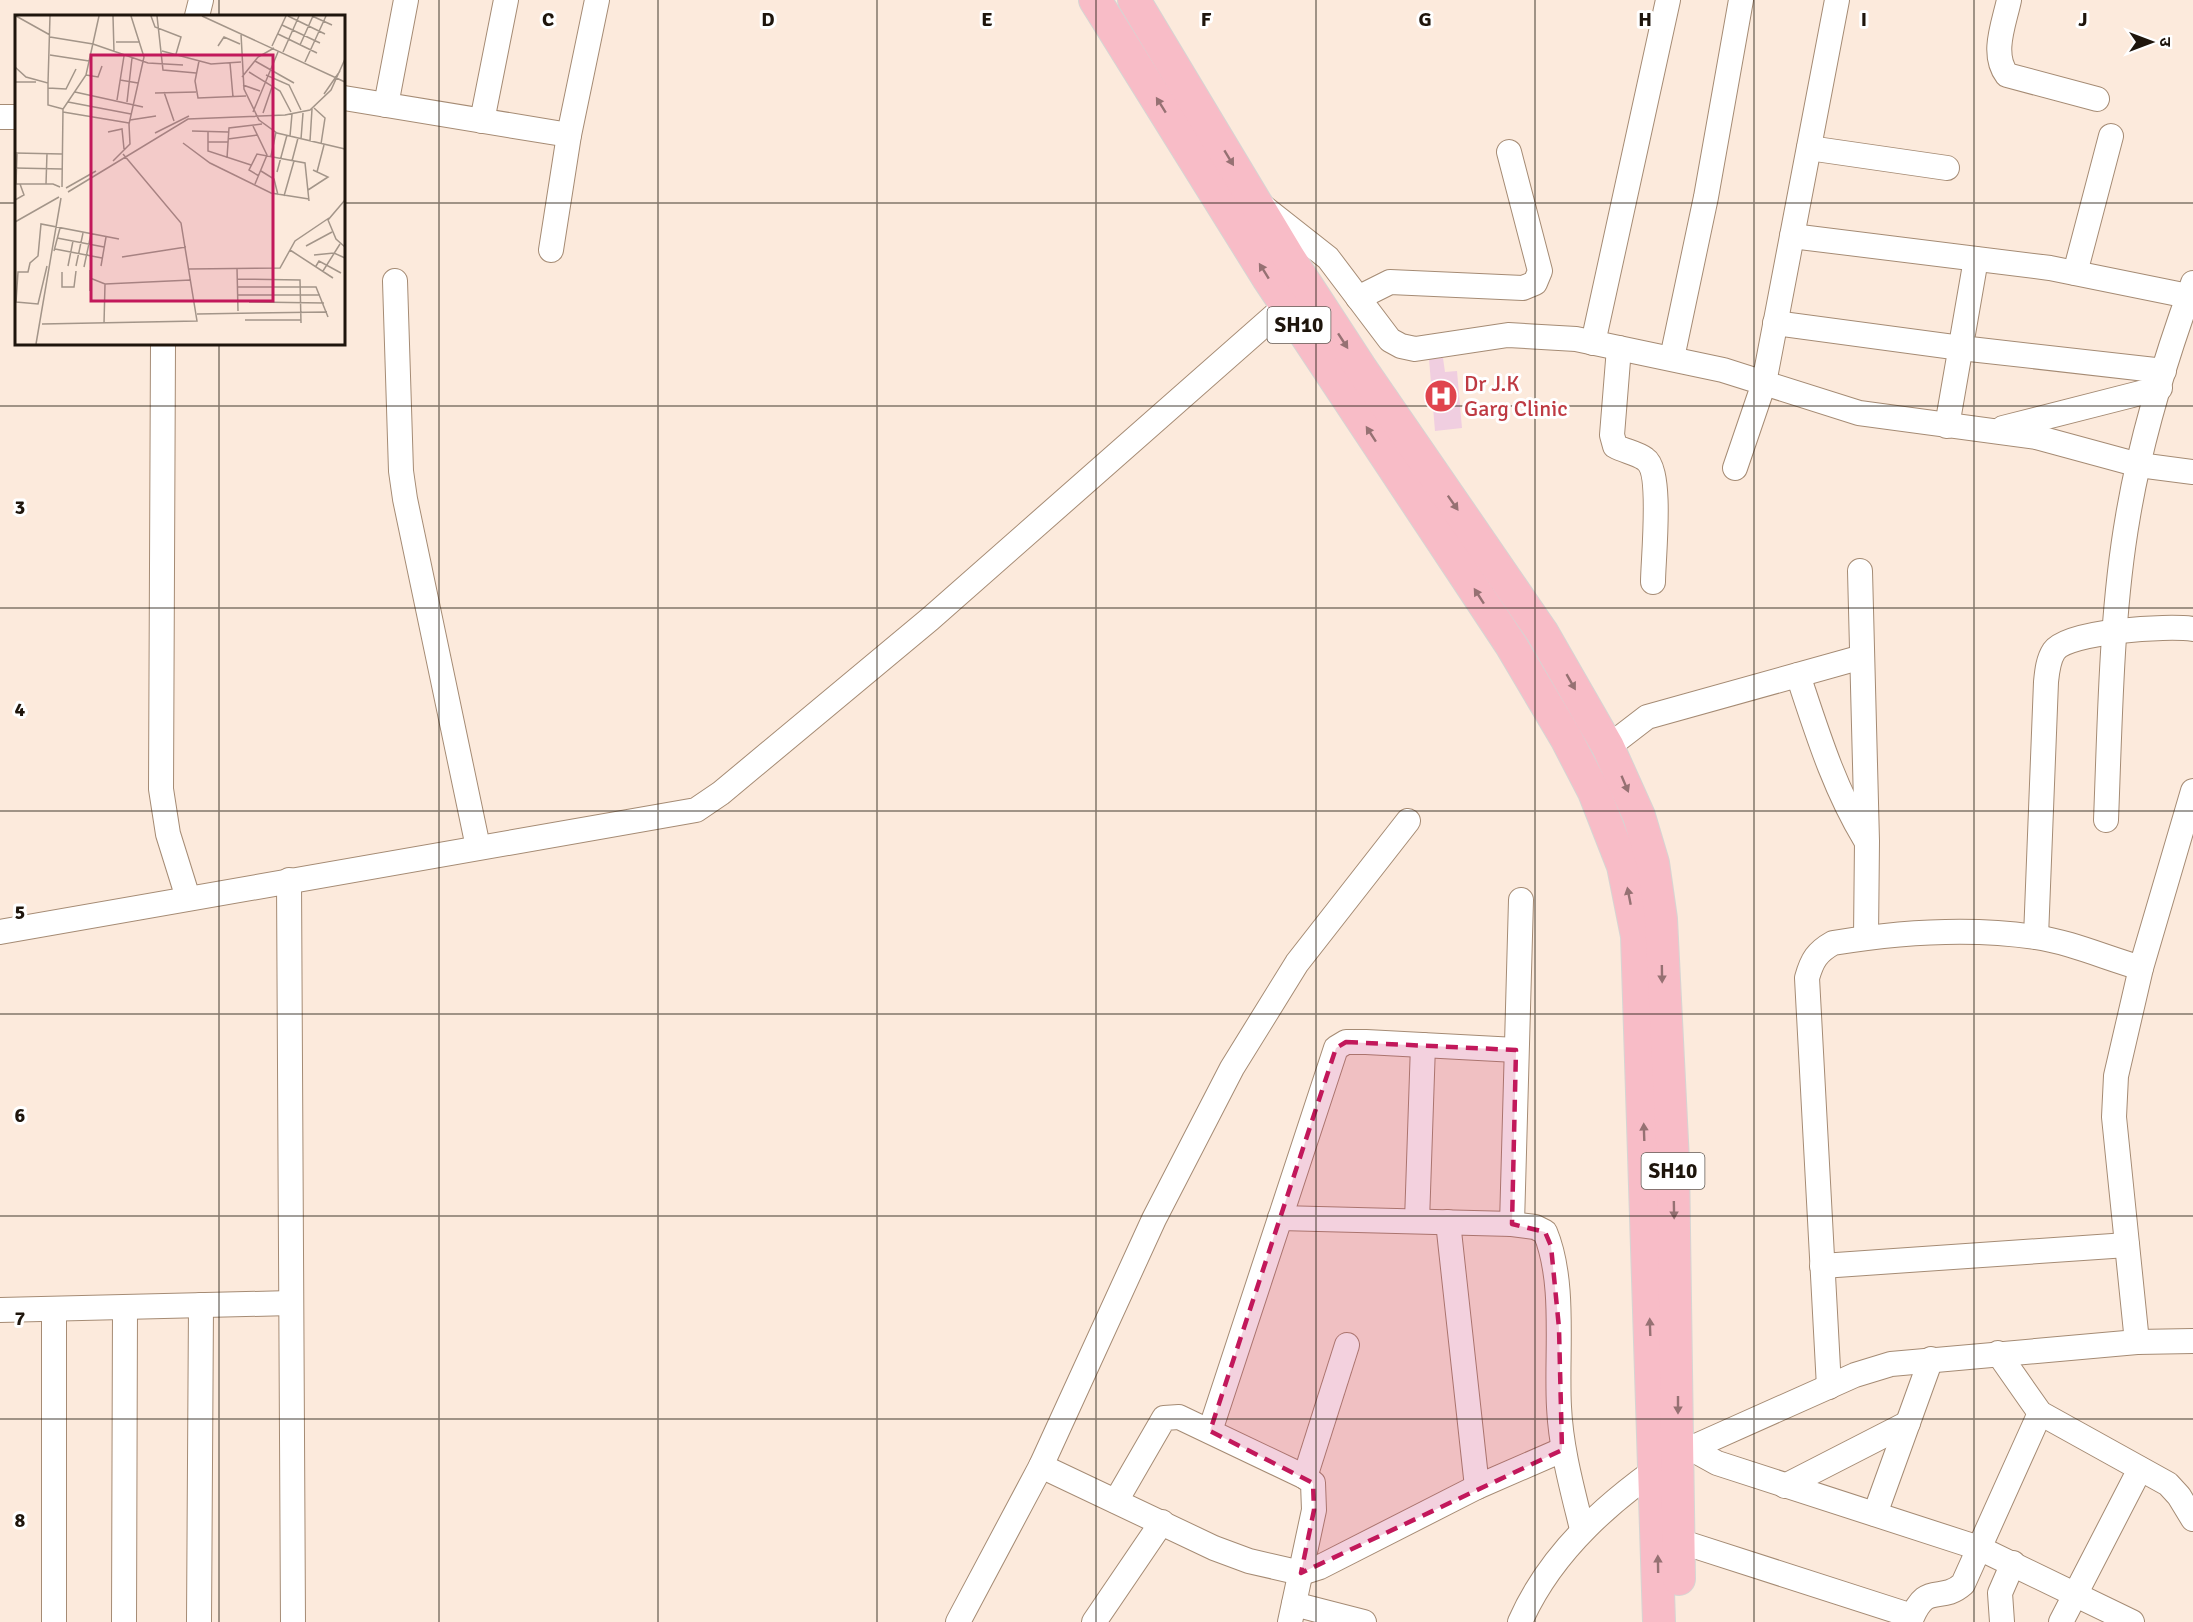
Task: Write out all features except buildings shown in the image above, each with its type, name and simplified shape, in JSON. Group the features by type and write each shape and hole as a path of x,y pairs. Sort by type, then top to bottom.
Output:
{"main road":[{"name":"SH10","path":"1095,0 1297,296 1542,632 1604,739 1639,816 1653,863 1661,919 1673,1161 1674,1457 1659,1622"},
{"name":"SH10","path":"1134,0 1253,199 1297,296 1566,738 1594,792 1623,866 1637,936 1674,1457 1679,1541 1680,1622"}],"street":[{"path":"197,15 201,0"},
{"path":"386,105 406,0"},
{"path":"482,121 506,0"},
{"path":"551,250 569,135 597,0"},
{"path":"1593,343 1668,0"},
{"path":"1672,358 1706,196 1741,0"},
{"path":"1735,468 1764,383 1837,0"},
{"path":"2009,0 1999,51 2000,65 2007,75 2097,99"},
{"path":"345,98 569,135"},
{"path":"2075,273 2111,136"},
{"path":"1809,148 1947,168"},
{"path":"1358,298 1390,282 1523,288 1535,283 1540,271 1509,152"},
{"path":"1253,199 1328,258 1390,340 1401,346 1415,349 1508,335 1576,339 1672,358 1764,383 1859,413 2036,437 2139,465 2193,472"},
{"path":"1792,237 2191,289 2162,379 2139,465 2121,558 2106,820"},
{"path":"1947,426 1977,260"},
{"path":"395,281 401,471 405,499 478,847"},
{"path":"0,932 696,810 713,799 930,619 1297,296"},
{"path":"1775,323 1961,348 2162,379"},
{"path":"162,345 161,789 168,834 188,898"},
{"path":"1619,348 1612,435 1615,446 1646,459 1651,466 1655,484 1653,582"},
{"path":"1989,431 2162,379"},
{"path":"1860,571 1867,841 1866,937"},
{"path":"2037,937 2049,662 2054,650 2066,641 2116,631 2193,629"},
{"path":"1604,739 1647,717 1862,657"},
{"path":"1798,675 1832,775 1846,807 1867,841"},
{"path":"2137,1342 2114,1117 2116,1076 2140,968 2193,791"},
{"path":"958,1622 1041,1466 1154,1219 1232,1068 1297,963 1408,821"},
{"path":"289,880 292,1622"},
{"path":"1512,1224 1521,900"},
{"path":"1829,1387 1807,978 1811,961 1821,950 1833,943 1866,937 1932,931 2037,937 2140,968"},
{"path":"1210,1431 1336,1048 1346,1042 1516,1050"},
{"path":"1417,1221 1423,1045"},
{"path":"1280,1218 1512,1224 1535,1227 1545,1232 1551,1246 1559,1328 1558,1404 1562,1450 1582,1529"},
{"path":"1448,1222 1478,1487"},
{"path":"1822,1266 2127,1245"},
{"path":"0,1310 291,1303"},
{"path":"199,1622 201,1305"},
{"path":"124,1622 125,1308"},
{"path":"54,1309 54,1622"},
{"path":"1520,1622 1529,1601 1582,1529 1612,1502 1674,1457 1829,1387 1891,1364 2137,1342 2193,1341"},
{"path":"1305,1477 1347,1345"},
{"path":"1998,1353 2040,1413 2168,1484 2179,1496 2193,1519"},
{"path":"1875,1514 1931,1359"},
{"path":"1679,1541 1911,1619 1919,1601 1928,1595 1957,1590 1963,1584 2040,1413"},
{"path":"1116,1501 1164,1418 1179,1417 1305,1477 1313,1483 1315,1494 1292,1613 1364,1622"},
{"path":"1785,1486 1908,1423"},
{"path":"1041,1466 1240,1558 1301,1573 1320,1567 1478,1487 1562,1450"},
{"path":"1674,1457 1717,1464 1979,1548 2132,1622"},
{"path":"2061,1622 2140,1468"},
{"path":"1094,1622 1162,1522"},
{"path":"2002,1622 2000,1593 2013,1563"}],"highlighted area":[{"path":"1346,1042 1516,1050 1512,1224 1545,1232 1551,1246 1559,1328 1562,1450 1301,1573 1314,1510 1313,1483 1210,1431 1336,1048"}],"place":[{"name":"Dr J.K Garg Clinic","path":"1441,396"}]}
